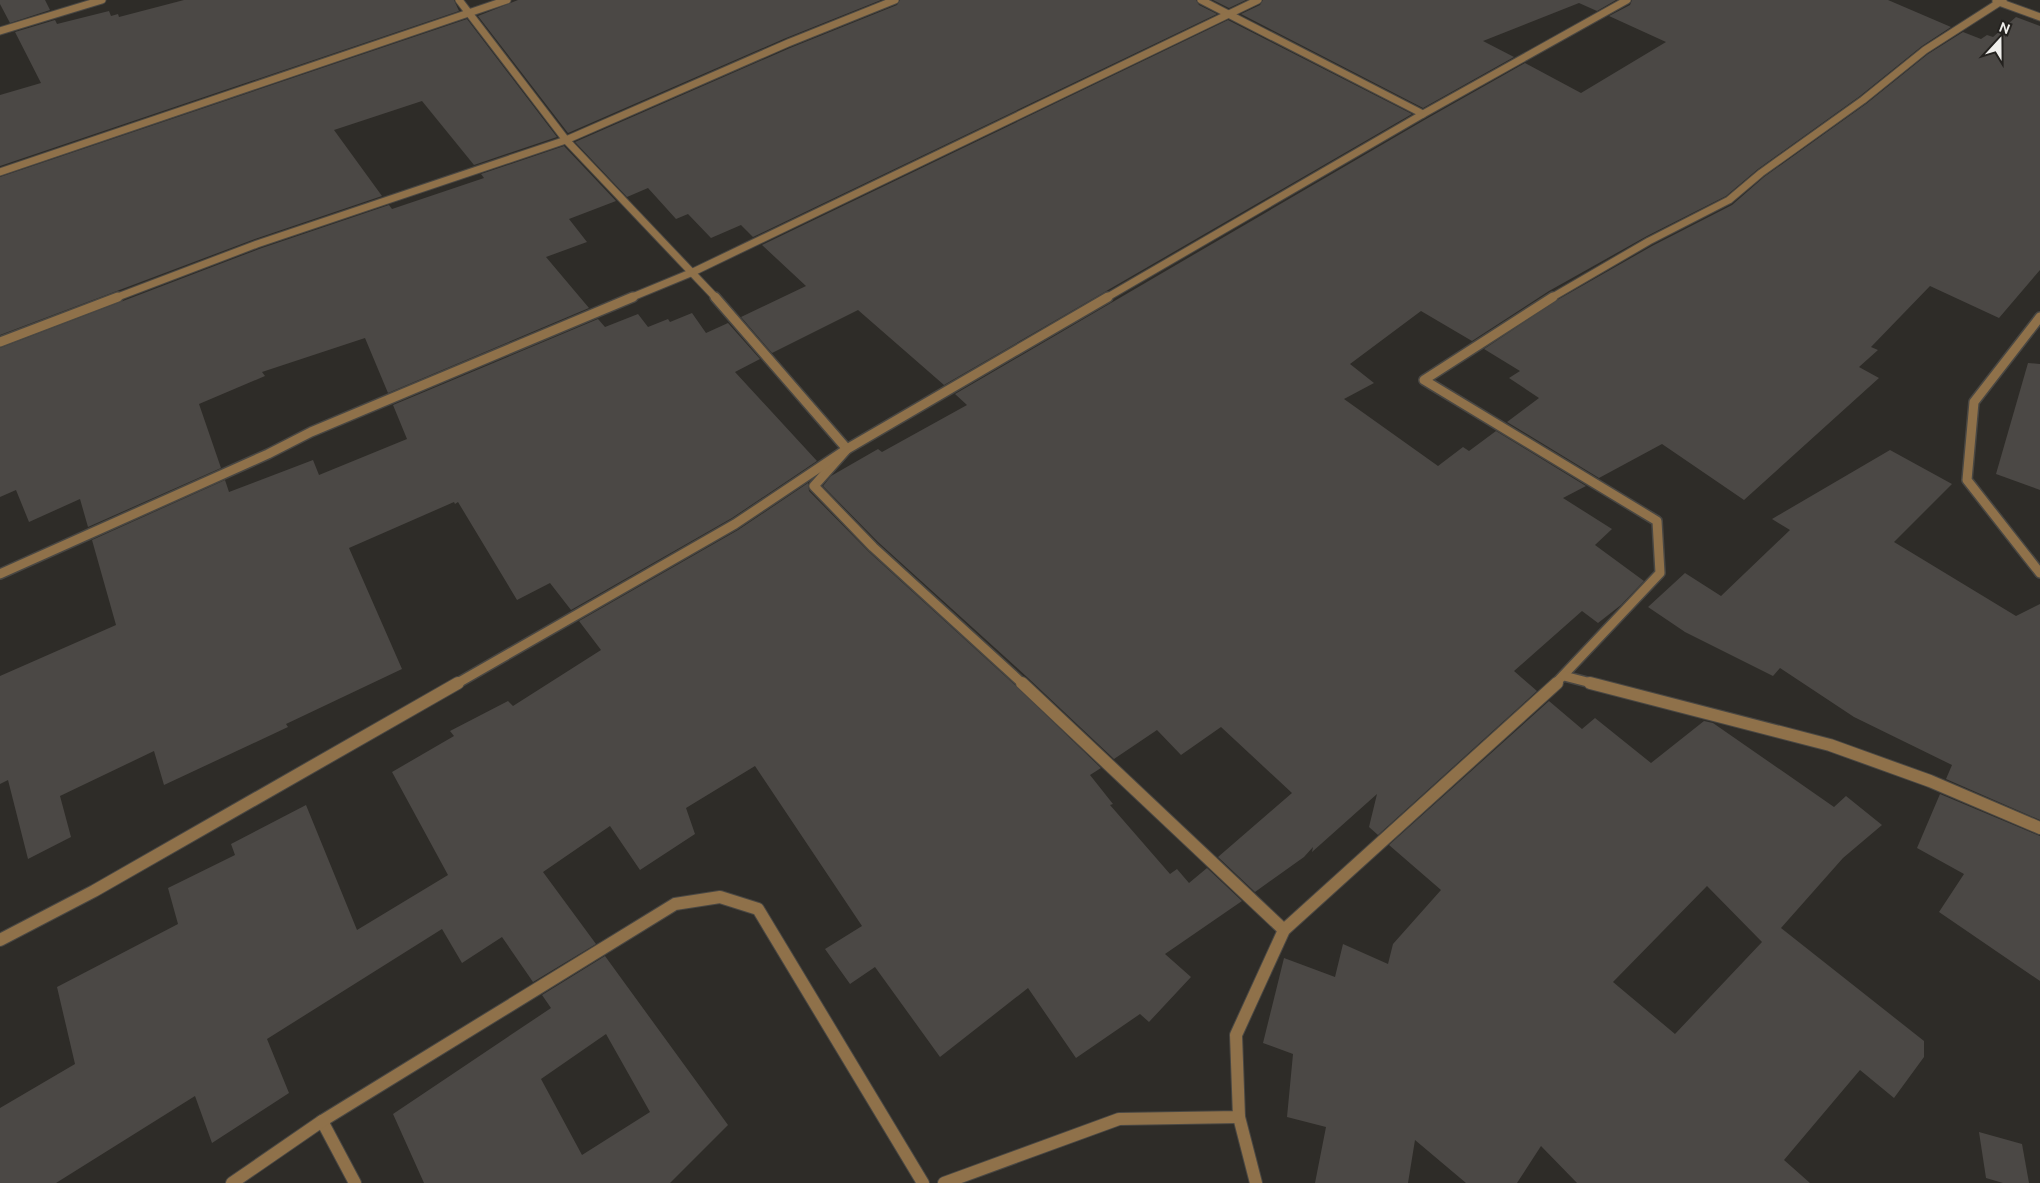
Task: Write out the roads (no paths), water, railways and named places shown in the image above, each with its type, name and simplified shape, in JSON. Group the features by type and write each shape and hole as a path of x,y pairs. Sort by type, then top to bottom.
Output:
{"street":[{"path":"0,31 102,0"},
{"path":"459,0 566,140 694,272 847,449"},
{"path":"0,172 508,0"},
{"path":"0,342 257,244 566,140 788,42 895,0"},
{"path":"1201,0 1422,114"},
{"path":"0,574 268,454 311,432 694,272 1258,0"},
{"path":"0,940 103,886 735,524 847,449 1422,114 1626,0"},
{"path":"1256,1183 1239,1117 1236,1035 1284,930 1564,676 1660,573 1658,521 1424,380 1543,304 1641,246 1729,200 1761,173 1862,100 1925,50 1998,1 2040,17"},
{"path":"2040,317 1974,402 1967,480 2040,573"},
{"path":"847,449 814,486 873,547 1004,666 1284,930"},
{"path":"1564,676 1830,744 1930,781 2040,828"},
{"path":"232,1183 322,1121 675,904 720,897 758,909 924,1183"},
{"path":"944,1183 1120,1119 1239,1117"},
{"path":"322,1121 355,1183"}]}
